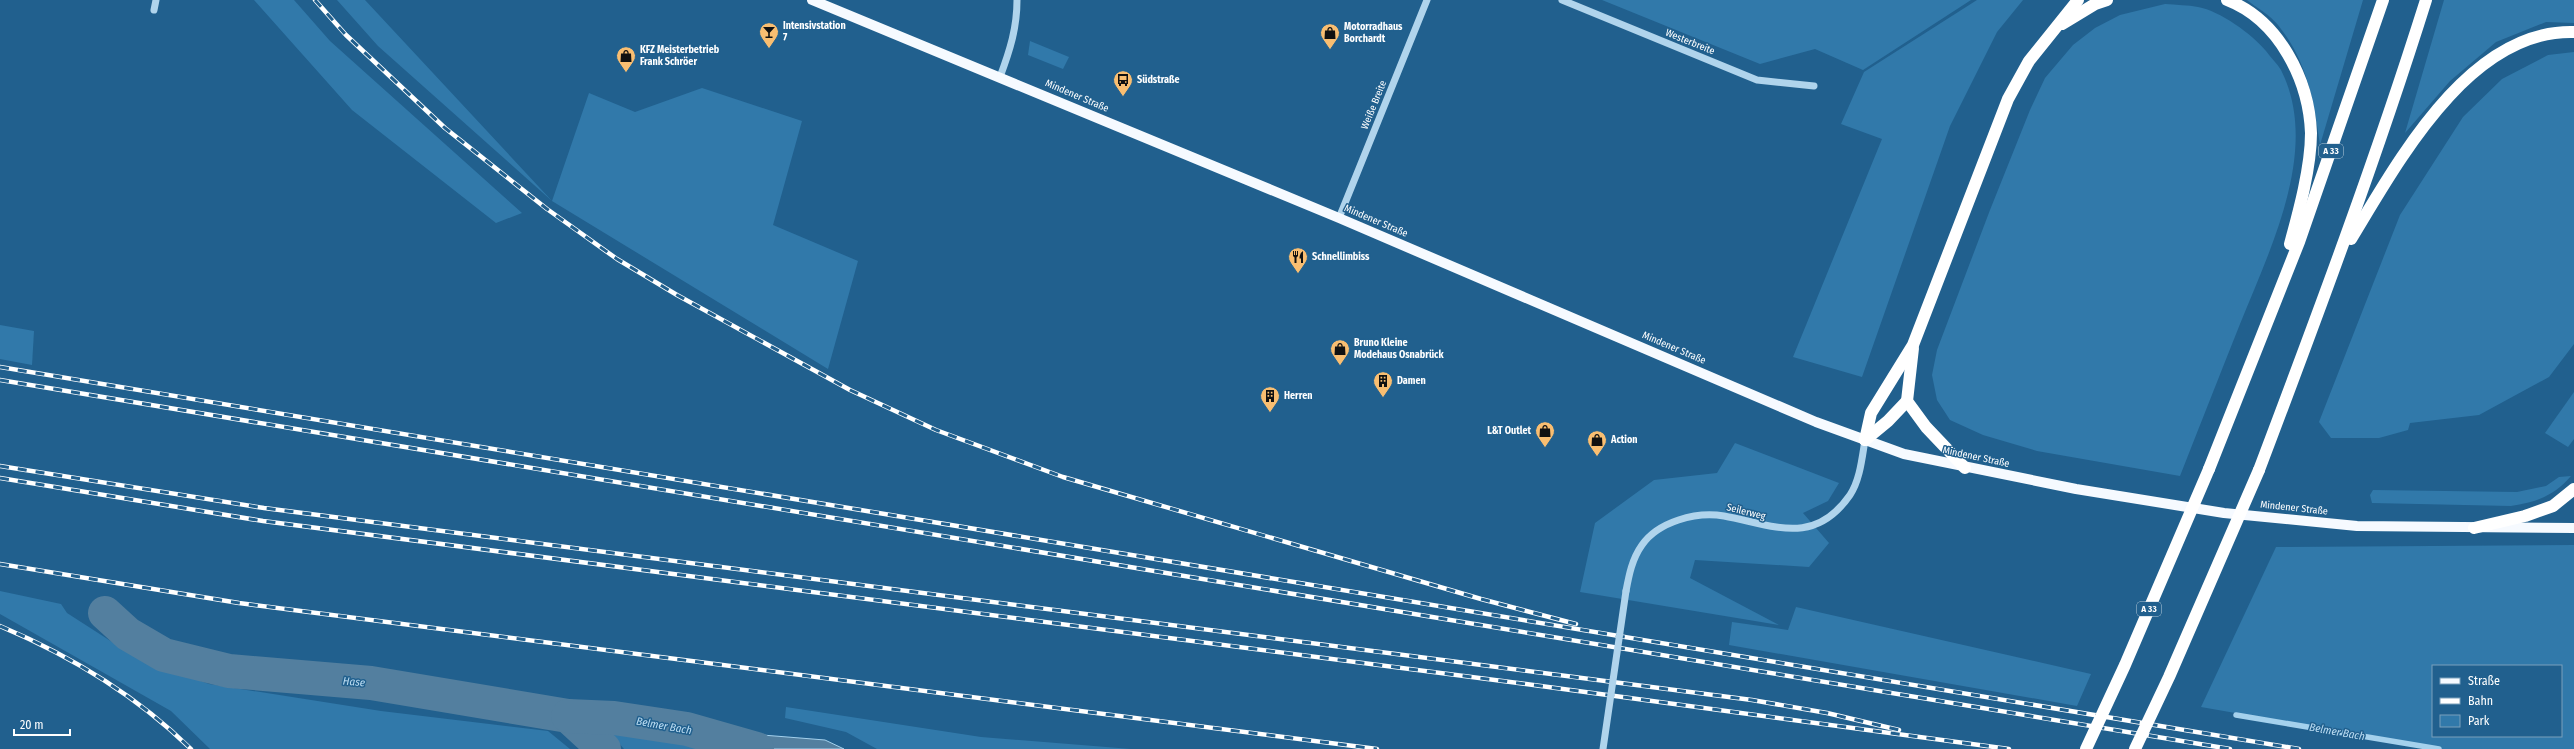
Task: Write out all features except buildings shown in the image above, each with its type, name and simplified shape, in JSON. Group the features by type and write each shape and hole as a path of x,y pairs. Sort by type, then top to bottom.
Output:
{"highway":[{"path":"1865,440 1871,413 1913,345 2008,99 2029,61 2078,0"},
{"path":"2054,29 2095,4 2107,0"},
{"path":"2227,0 2238,4 2270,30 2292,60 2306,98 2311,134 2303,194 2276,300"},
{"name":"A 33","path":"2086,749 2125,665 2209,469 2276,300 2356,83 2383,0"},
{"path":"2135,749 2169,678 2259,470 2338,261 2397,92 2426,0"},
{"path":"2338,261 2394,168 2425,123 2460,85 2490,60 2526,39 2574,32"},
{"path":"1865,440 1888,421 1907,400 1913,345"},
{"path":"1907,400 1926,427 1965,468"},
{"path":"2474,528 2525,516 2553,506 2574,488"}],"main road":[{"name":"Mindener Straße","path":"812,0 1339,218 1816,422 1904,454 1965,468 2076,489 2224,513 2357,526 2574,528"}],"street":[{"path":"154,10 156,0"},
{"path":"1000,77 1013,43 1017,24 1017,0"},
{"name":"Weiße Breite","path":"1339,218 1427,0"},
{"name":"Westerbreite","path":"1562,0 1757,80 1814,86"},
{"name":"Seilerweg","path":"1603,749 1626,591 1631,567 1642,545 1661,527 1690,516 1722,516 1771,528 1804,528 1831,518 1850,494 1858,476 1865,440"}],"green space":[{"path":"254,0 294,0 330,41 522,213 496,223 352,110"},
{"path":"337,0 365,0 552,201 378,46"},
{"path":"1602,0 1971,0 1863,70 1815,49 1760,64"},
{"path":"1977,0 2023,0 1997,32 1950,126 1862,377 1793,357 1882,139 1841,124 1864,72"},
{"path":"2247,0 2363,0 2320,145 2312,97 2308,82 2296,53 2275,21"},
{"path":"2444,0 2574,0 2574,23 2546,22 2496,42 2450,81 2405,133"},
{"path":"2165,4 2186,5 2207,9 2235,24 2260,44 2281,70 2292,101 2296,132 2294,165 2287,198 2277,232 2180,476 2037,451 1983,435 1950,420 1937,400 1932,375 1937,350 1990,210 2030,110 2045,78 2073,45 2095,28 2120,15"},
{"path":"1030,41 1069,57 1063,69 1028,55"},
{"path":"2574,52 2574,344 2549,377 2479,415 2410,423 2408,430 2379,438 2331,438 2319,422 2400,215 2463,117 2502,79 2548,55"},
{"path":"702,88 802,121 773,225 858,261 828,369 552,201 589,93 635,112"},
{"path":"0,325 34,331 32,365 0,359"},
{"path":"2574,392 2574,439 2568,447 2545,433"},
{"path":"1735,443 1839,483 1828,501 1803,513 1829,543 1809,567 1695,560 1690,578 1779,625 1580,592 1595,523 1654,480 1717,473"},
{"path":"2571,476 2558,489 2544,497 2511,506 2372,503 2370,495 2373,490 2517,492 2546,486 2559,477"},
{"path":"2574,545 2574,749 2439,749 2201,707 2276,547"},
{"path":"0,591 61,604 67,613 137,658 209,684 381,711 548,731 570,749 210,749 171,711 0,614"},
{"path":"1796,607 2091,674 2077,706 1729,645 1732,622 1788,630"},
{"path":"786,707 981,737 1131,749 877,749 846,732 785,718"},
{"path":"605,727 695,739 702,749 624,749"}],"shaded area":[{"path":"687,729 825,740 844,749 702,749"}],"waterway":[{"name":"Hase","path":"105,613 128,634 164,655 229,671 371,683 568,716 604,749"},
{"name":"Belmer Bach","path":"2236,715 2439,749"},
{"name":"Belmer Bach","path":"568,716 614,718 687,729 757,749"}],"railway":[{"path":"315,0 346,35 445,128 547,209 617,259 677,295 850,390 936,430 1063,477 1481,599 1576,624"},
{"path":"0,367 2299,749"},
{"path":"0,380 2230,749"},
{"path":"0,466 264,508 1752,700 1827,713 1899,730"},
{"path":"0,478 263,521 1526,684 2009,749"},
{"path":"0,564 239,603 1377,749"},
{"path":"0,626 26,637 101,678 148,712 191,749"}],"place":[{"name":"Intensivstation 7","path":"769,49"},
{"name":"Motorradhaus Borchardt","path":"1330,50"},
{"name":"KFZ Meisterbetrieb Frank Schröer","path":"626,73"},
{"name":"Südstraße","path":"1123,97"},
{"name":"Schnellimbiss","path":"1298,274"},
{"name":"Bruno Kleine Modehaus Osnabrück","path":"1340,366"},
{"name":"Damen","path":"1383,398"},
{"name":"Herren","path":"1270,413"},
{"name":"L&T Outlet","path":"1545,448"},
{"name":"Action","path":"1597,457"}]}
